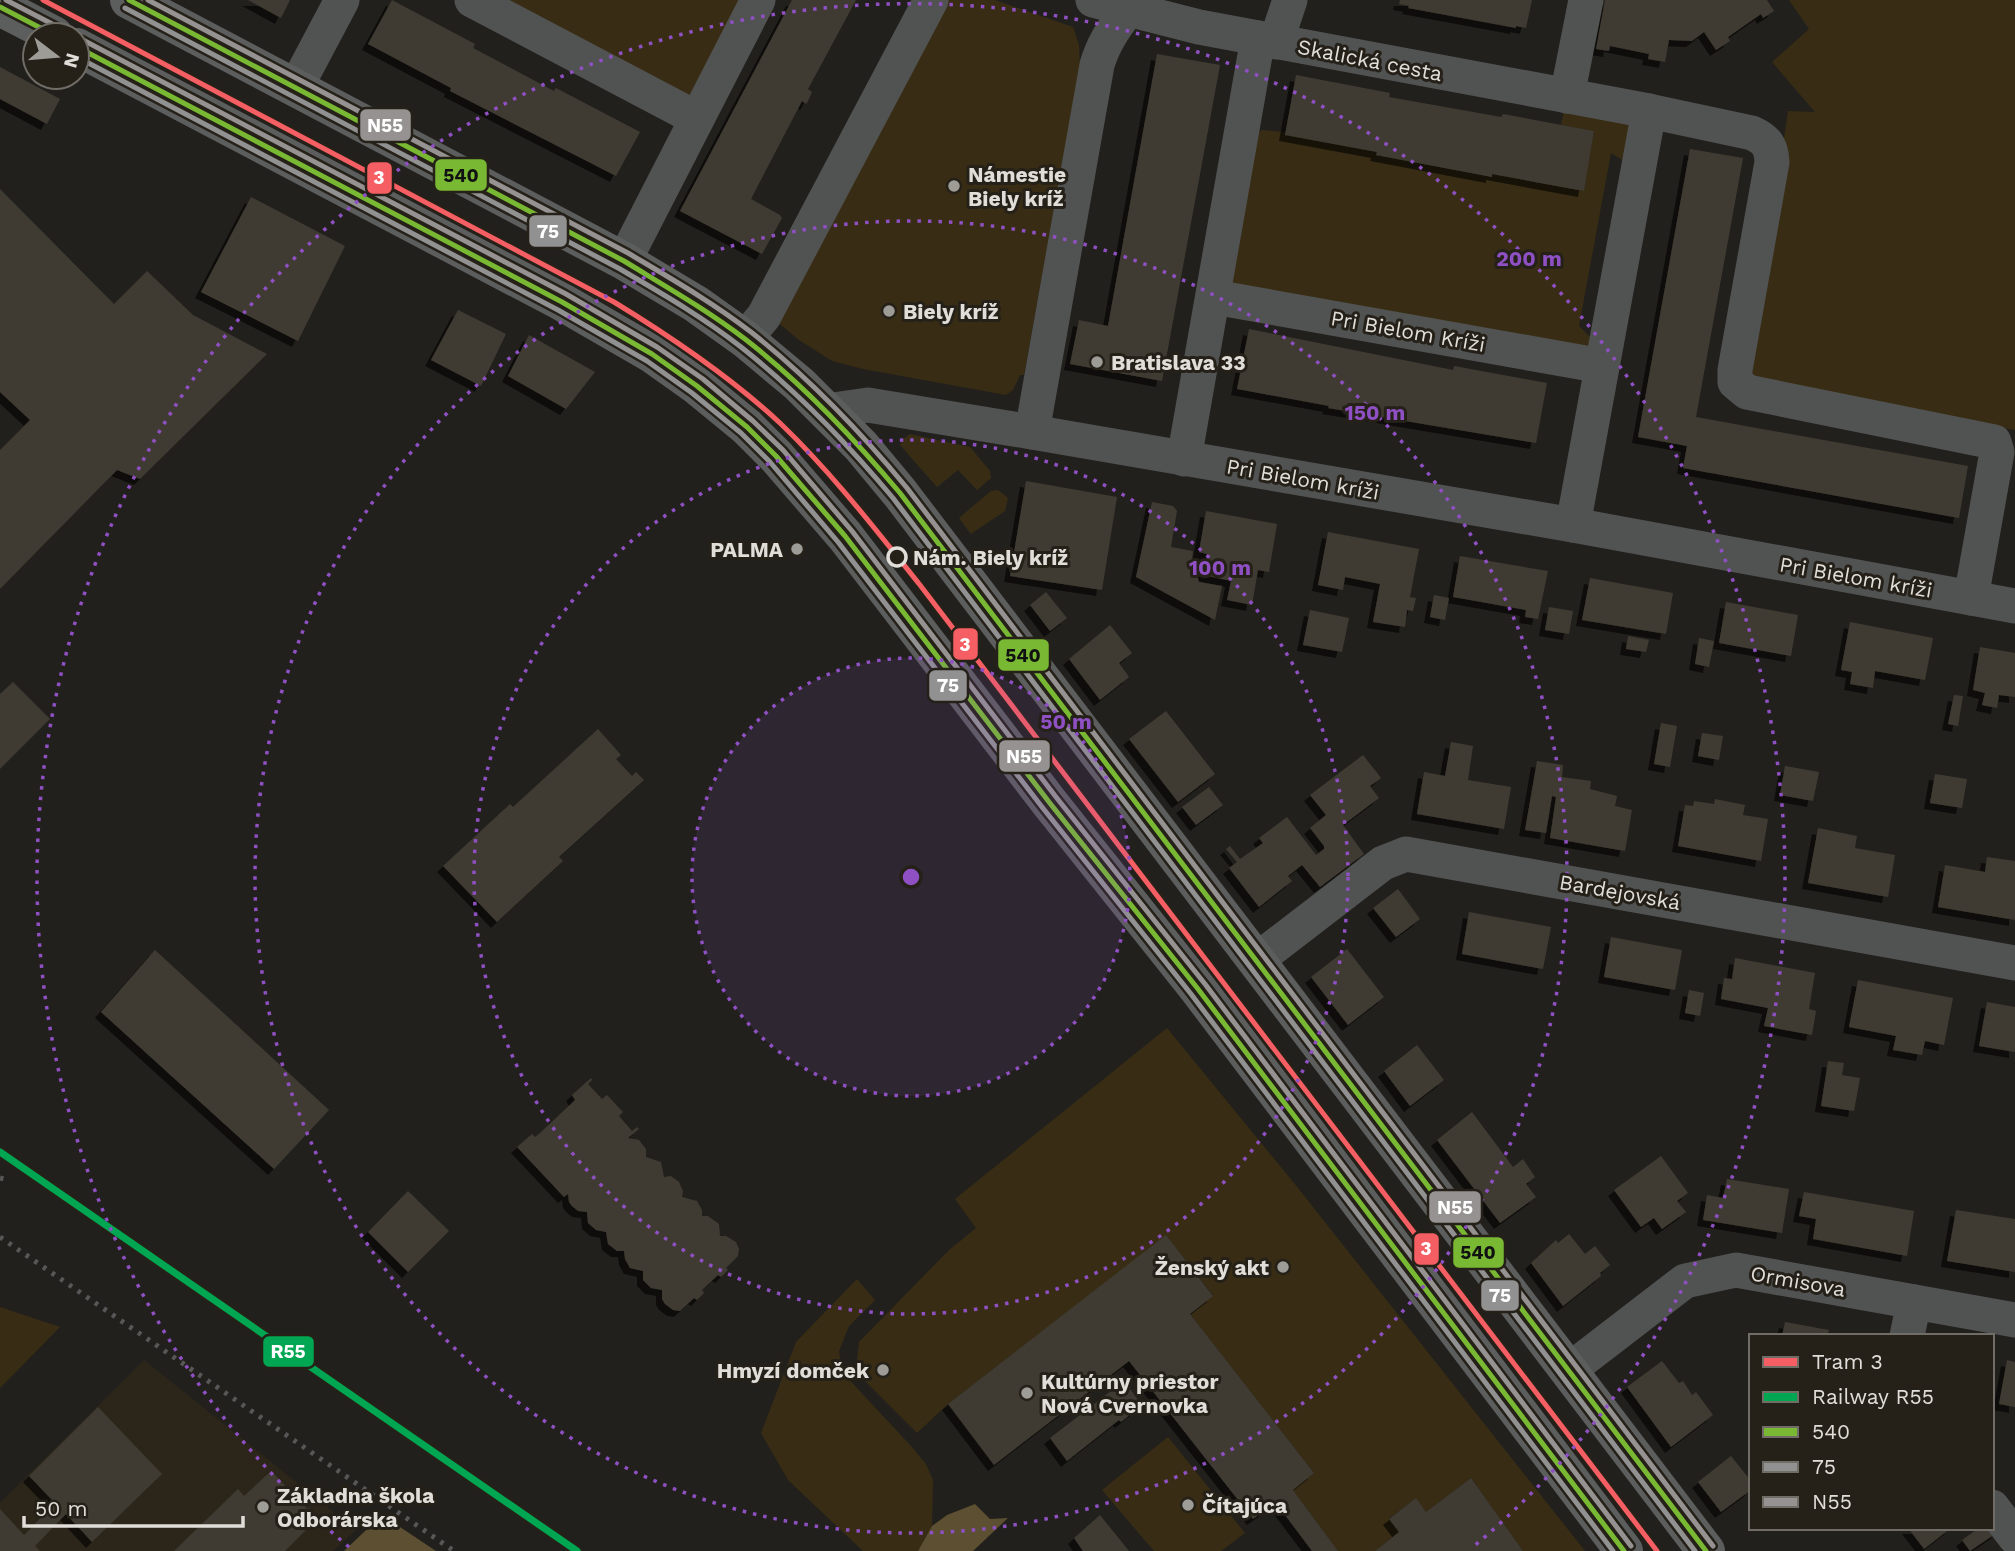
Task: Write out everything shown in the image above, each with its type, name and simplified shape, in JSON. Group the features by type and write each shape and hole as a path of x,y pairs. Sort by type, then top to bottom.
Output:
{"main road":[{"path":"129,0 624,261 696,304 745,339 827,411 888,477 1706,1551"},
{"path":"0,7 27,21"},
{"path":"91,54 562,302 652,354 747,427 776,456 845,536 1049,802 1198,989 1625,1551"}],"street":[{"path":"296,87 342,0"},
{"path":"472,0 695,118"},
{"path":"624,261 695,118 758,0"},
{"path":"745,339 764,316 931,0"},
{"name":"Skalická cesta","path":"1093,0 1199,27 1649,111 1752,133 1768,143 1772,162 1734,376 1739,388 1746,392 1994,442 1997,452 1971,598"},
{"path":"1184,459 1213,297 1267,40 1290,0"},
{"path":"1567,96 1586,0"},
{"path":"827,411 868,405 1032,432 1097,65 1102,48 1129,10"},
{"path":"1573,525 1649,111"},
{"name":"Pri Bielom Kríži","path":"1213,297 1602,366"},
{"name":"Pri Bielom kríži","path":"1032,432 1573,525 2015,606"},
{"name":"Bardejovská","path":"1257,960 1383,863 1406,854 2015,963"},
{"name":"Ormisova","path":"1568,1371 1685,1282 1737,1270 2015,1320"},
{"path":"1907,1334 1914,1302"},
{"path":"1994,1510 2015,1537"}],"shaded area":[{"path":"493,0 745,0 690,103"},
{"name":"Námestie Biely kríž","path":"940,0 995,0 1073,27 1079,45 1080,67 1024,375 1020,375 1013,390 1006,395 832,361 799,340 775,320"},
{"path":"1789,0 2015,0 2015,430 1754,381 1749,372 1788,111 1815,112 1772,62 1809,29"},
{"path":"1565,104 1638,118 1629,164 1611,153 1579,326 1596,343 1594,356 1228,285 1253,137 1262,130 1286,132 1286,135 1377,152 1377,155 1491,177 1492,174 1584,190 1594,131 1561,125"},
{"path":"910,434 970,447 990,471 991,478 977,490 958,470 937,487 900,445"},
{"path":"998,490 1008,498 1005,511 971,534 959,518 991,491"},
{"path":"1167,1028 1294,1183 1585,1551 1523,1551 1471,1478 1426,1512 1416,1499 1389,1518 1399,1532 1375,1551 1338,1551 1293,1490 1314,1473 1190,1314 1213,1295 1166,1236 948,1404 917,1433 856,1372 859,1342 948,1251 976,1228 955,1199"},
{"path":"857,1279 875,1300 849,1326 839,1351 842,1372 911,1446 926,1464 933,1480 932,1526 918,1551 863,1551 788,1480 761,1433 796,1342"},
{"path":"0,1307 60,1327 0,1388"},
{"path":"144,1360 356,1530 333,1551 0,1551 0,1503"},
{"path":"1168,1437 1245,1533 1221,1551 1154,1551 1102,1490"},
{"path":"975,1504 990,1519 1008,1518 973,1551 918,1551 932,1526 947,1515"},
{"path":"382,1515 436,1551 344,1551"}],"building":[{"path":"248,0 290,0 281,18"},
{"path":"392,0 475,44 473,48 640,132 616,176 450,91 451,88 368,44"},
{"path":"792,0 856,0 808,89 812,92 808,101 806,104 802,101 751,199 782,218 762,254 680,211"},
{"path":"1400,0 1532,0 1526,28 1516,28 1408,8 1409,6 1399,4"},
{"path":"1605,0 1767,0 1774,11 1763,18 1761,14 1728,37 1730,41 1716,50 1704,32 1692,41 1669,40 1665,62 1648,59 1649,54 1610,46 1609,51 1596,49"},
{"path":"1157,54 1220,65 1162,381 1070,364 1079,320 1108,326"},
{"path":"0,67 21,78 21,91 45,91 60,99 47,124 0,99"},
{"path":"1296,75 1390,93 1389,97 1594,131 1584,191 1492,174 1492,177 1285,135"},
{"path":"1690,149 1743,158 1696,417 1968,466 1959,518 1683,468 1687,446 1638,437"},
{"path":"0,189 114,304 147,271 193,315 267,354 140,479 117,470 0,589 0,450 30,420 0,392"},
{"path":"251,197 345,246 298,341 201,292"},
{"path":"458,310 506,334 481,386 431,360"},
{"path":"1249,329 1453,370 1454,366 1547,383 1536,443 1328,408 1329,406 1237,389"},
{"path":"529,335 595,372 566,409 508,376"},
{"path":"1026,481 1117,497 1102,590 1010,576"},
{"path":"1152,502 1173,506 1177,511 1171,547 1193,551 1192,559 1200,561 1197,575 1199,582 1222,586 1215,620 1136,577"},
{"path":"1206,511 1277,524 1269,572 1258,570 1252,605 1227,600 1231,581 1203,575 1207,554 1199,552"},
{"path":"1328,532 1419,549 1410,597 1416,598 1413,611 1407,610 1405,627 1373,622 1380,584 1345,577 1343,590 1318,585"},
{"path":"1460,556 1548,571 1538,619 1525,617 1526,610 1453,597"},
{"path":"1590,578 1673,593 1666,634 1582,620"},
{"path":"1046,592 1067,618 1050,631 1030,605"},
{"path":"1434,595 1449,598 1445,620 1430,617"},
{"path":"1726,602 1798,615 1791,656 1719,643"},
{"path":"1549,607 1573,611 1569,634 1545,630"},
{"path":"1310,610 1349,618 1342,652 1303,645"},
{"path":"1850,622 1933,638 1925,680 1875,671 1873,688 1850,684 1852,672 1841,670"},
{"path":"1110,625 1132,653 1119,663 1129,677 1100,700 1069,659"},
{"path":"1628,636 1649,640 1646,652 1626,649"},
{"path":"1699,638 1714,641 1709,667 1695,664"},
{"path":"1980,647 2015,653 2015,697 1999,695 1997,708 1982,705 1985,693 1973,690"},
{"path":"13,682 50,719 0,769 0,694"},
{"path":"1954,695 1963,696 1958,726 1948,724"},
{"path":"1166,711 1215,774 1178,802 1129,739"},
{"path":"1661,723 1677,726 1670,767 1654,764"},
{"path":"598,729 621,755 616,759 632,776 636,772 644,780 559,857 563,861 497,922 443,866 510,804 513,807"},
{"path":"1702,733 1723,736 1719,760 1698,756"},
{"path":"1451,742 1473,746 1468,780 1511,787 1504,829 1417,814 1424,772 1445,776"},
{"path":"1363,755 1381,778 1370,786 1379,798 1343,825 1364,854 1320,887 1302,865 1288,876 1292,881 1259,907 1229,868 1237,862 1226,849 1230,846 1240,859 1263,843 1259,838 1287,817 1316,855 1324,846 1310,828 1326,815 1310,795"},
{"path":"1537,761 1563,765 1562,777 1591,781 1590,789 1617,796 1615,806 1632,810 1625,851 1550,838 1556,797 1552,796 1546,833 1525,830"},
{"path":"1785,766 1819,772 1813,801 1780,795"},
{"path":"1935,774 1967,779 1962,808 1930,803"},
{"path":"1209,787 1223,805 1196,825 1182,807"},
{"path":"1715,799 1745,805 1743,815 1768,819 1761,861 1678,846 1685,805 1693,806 1694,801 1714,804"},
{"path":"1818,828 1857,836 1855,848 1895,855 1888,897 1808,883"},
{"path":"1987,857 2015,861 2015,920 1938,907 1945,865 1985,872"},
{"path":"1398,889 1420,919 1396,937 1373,908"},
{"path":"1469,912 1551,927 1543,969 1462,954"},
{"path":"1611,937 1682,950 1675,990 1604,977"},
{"path":"1347,949 1384,997 1348,1025 1311,977"},
{"path":"155,950 329,1110 274,1169 101,1012"},
{"path":"1735,958 1815,973 1809,1009 1816,1011 1812,1035 1764,1026 1768,1008 1721,999 1724,978 1732,979"},
{"path":"1858,980 1953,998 1944,1045 1925,1041 1922,1055 1893,1050 1896,1036 1849,1027"},
{"path":"1689,990 1704,993 1700,1016 1685,1013"},
{"path":"1987,1002 2015,1007 2015,1052 1979,1046"},
{"path":"1417,1045 1444,1080 1410,1106 1384,1071"},
{"path":"1828,1061 1844,1063 1842,1075 1860,1078 1854,1111 1821,1106"},
{"path":"591,1078 588,1084 602,1099 607,1095 623,1112 619,1116 632,1131 637,1127 639,1129 628,1138 639,1140 646,1149 646,1157 661,1162 664,1177 671,1176 679,1182 683,1191 682,1197 697,1201 702,1216 708,1216 719,1224 720,1236 726,1236 736,1242 739,1249 738,1256 726,1268 728,1270 721,1277 718,1275 702,1290 704,1293 697,1300 694,1298 680,1311 665,1304 662,1290 651,1288 643,1280 643,1271 630,1268 624,1251 617,1251 608,1244 606,1232 596,1230 588,1223 587,1212 578,1211 572,1206 568,1194 564,1197 517,1147 532,1134 535,1137 540,1133 575,1100 572,1095"},
{"path":"1472,1112 1513,1167 1523,1159 1535,1177 1526,1184 1536,1197 1500,1223 1437,1140"},
{"path":"1661,1156 1688,1193 1677,1201 1686,1212 1662,1229 1654,1218 1641,1227 1614,1190"},
{"path":"1727,1179 1789,1189 1782,1233 1703,1220 1707,1195 1723,1198"},
{"path":"408,1191 449,1231 408,1272 368,1232"},
{"path":"1804,1192 1914,1211 1907,1256 1813,1239 1816,1219 1799,1216"},
{"path":"1956,1210 2015,1219 2015,1272 1947,1261"},
{"path":"1569,1234 1585,1254 1595,1246 1610,1265 1600,1273 1601,1276 1563,1306 1531,1263 1556,1240 1558,1243"},
{"path":"1166,1235 1213,1296 1190,1314 1314,1473 1293,1490 1338,1551 1312,1551 1276,1503 1253,1519 1129,1361 994,1465 948,1404"},
{"path":"1785,1322 1829,1330 1828,1334 1782,1334"},
{"path":"2007,1360 2015,1362 2015,1407 1999,1404"},
{"path":"1662,1361 1679,1383 1683,1381 1692,1395 1696,1392 1713,1415 1671,1447 1627,1387"},
{"path":"1124,1381 1142,1405 1067,1461 1050,1438"},
{"path":"98,1407 162,1474 92,1542 66,1514 35,1546 40,1551 0,1551 0,1509 24,1535 55,1503 29,1476"},
{"path":"1731,1456 1749,1478 1749,1491 1721,1512 1698,1482"},
{"name":"Základna škola Odborárska","path":"271,1471 317,1519 285,1551 174,1551 238,1489 244,1496"},
{"path":"1471,1478 1523,1551 1375,1551 1399,1532 1389,1519 1416,1498 1426,1512"},
{"path":"1100,1515 1129,1551 1083,1551 1074,1538"},
{"path":"1994,1529 1998,1532 1970,1551 1962,1540 1976,1530"},
{"path":"1910,1530 1948,1530 1924,1549"}],"railway":[{"path":"0,1178 4,1179"},
{"path":"0,1237 454,1551"}],"tram line":[{"name":"3","path":"43,0 614,302 701,359 781,424 836,482 920,585 1657,1551"}],"rail line":[{"name":"R55","path":"0,1152 577,1551"}],"transit line":[{"name":"N55","path":"6,0 46,21"},
{"name":"540","path":"129,0 624,261 701,308 745,339 827,412 900,493 1706,1551"},
{"name":"N55","path":"148,0 628,253 706,300 751,332 833,406 907,488 1713,1546"},
{"name":"540","path":"0,7 27,21"},
{"name":"75","path":"125,8 651,287 727,336 821,419 893,498 1695,1551"},
{"name":"N55","path":"91,44 566,294 657,347 703,379 783,450 852,531 1056,797 1205,984 1631,1546"},
{"name":"540","path":"91,54 562,302 652,354 747,427 776,456 845,536 1049,802 1198,989 1624,1551"},
{"name":"75","path":"91,64 558,310 647,361 741,433 770,462 838,542 1042,807 1191,994 1613,1551"}],"place":[{"name":"Námestie Biely kríž","path":"954,186"},
{"name":"Biely kríž","path":"889,311"},
{"name":"Bratislava 33","path":"1097,362"},
{"name":"PALMA","path":"797,549"},
{"name":"Nám. Biely kríž","path":"897,557"},
{"name":"Ženský akt","path":"1283,1267"},
{"name":"Hmyzí domček","path":"883,1370"},
{"name":"Kultúrny priestor Nová Cvernovka","path":"1027,1393"},
{"name":"Čítajúca","path":"1188,1505"},
{"name":"Základna škola Odborárska","path":"263,1507"}]}
